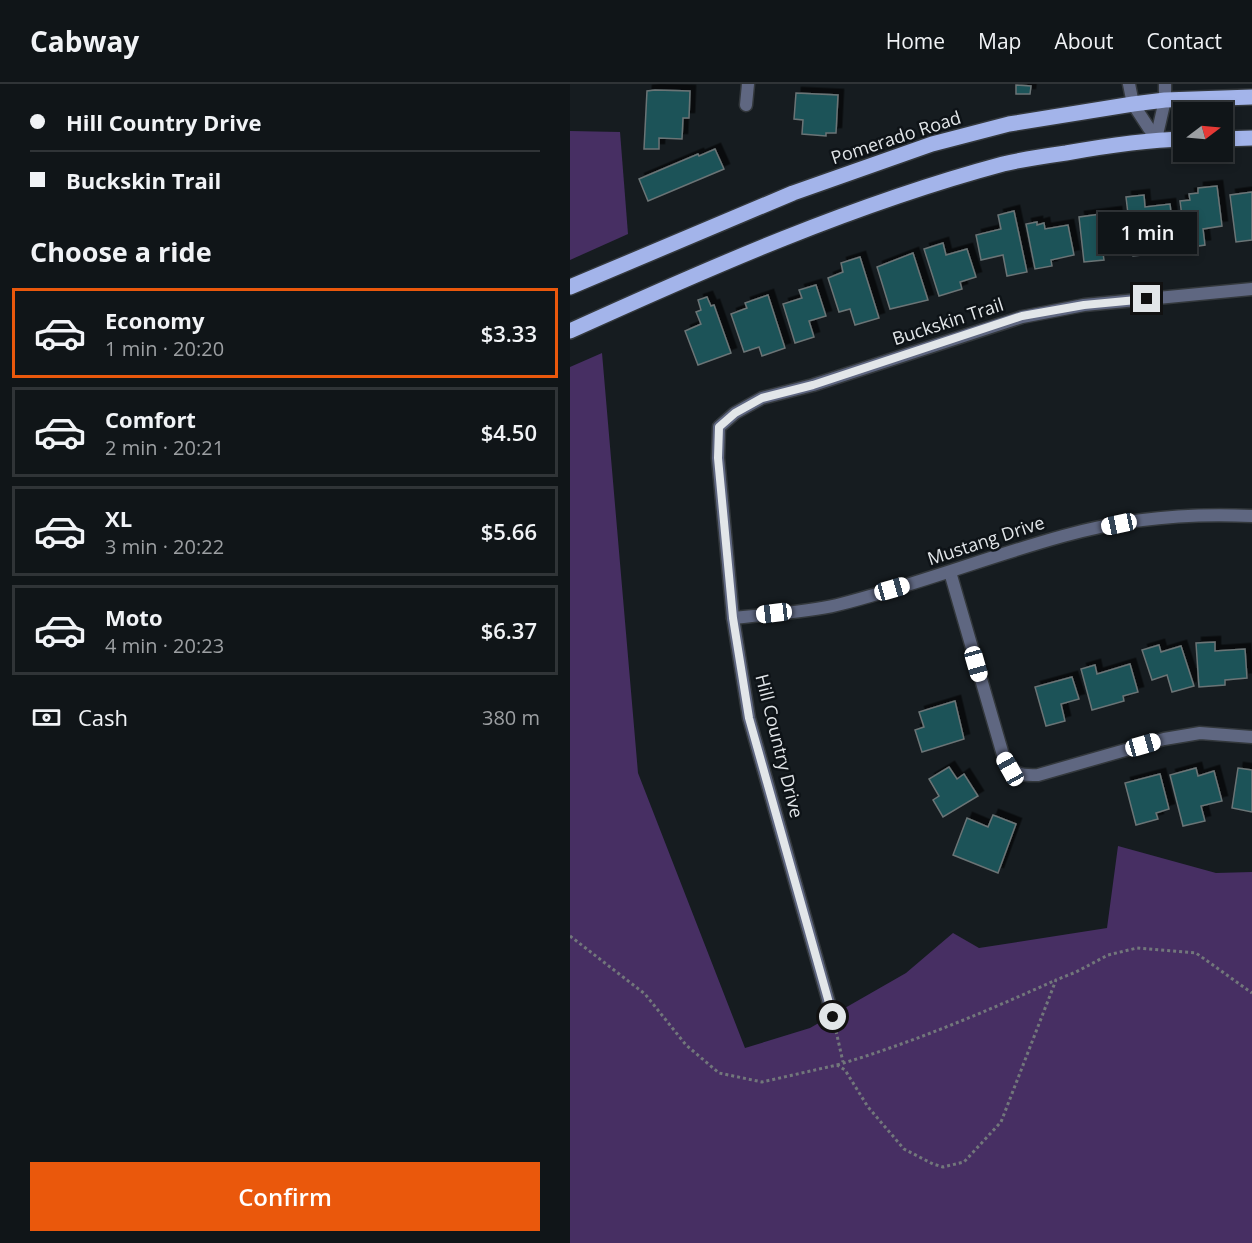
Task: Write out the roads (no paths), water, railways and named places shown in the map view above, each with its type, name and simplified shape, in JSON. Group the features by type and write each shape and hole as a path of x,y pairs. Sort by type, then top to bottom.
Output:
{"main road":[{"name":"Pomerado Road","path":"570,287 793,193 932,144 1009,124 1133,104 1165,92 1252,97"},
{"path":"1233,139 1252,138"},
{"path":"570,331 804,230 927,187 1005,164 1156,139 1173,139"}],"street":[{"path":"746,105 748,84"},
{"path":"1129,84 1133,104 1156,139"},
{"path":"1156,139 1165,92"},
{"name":"Buckskin Trail","path":"735,413 762,398 813,385 1022,316 1084,305 1252,289"},
{"name":"Hill Country Drive","path":"735,413 719,427 718,458 733,618 749,718 833,1017"},
{"name":"Mustang Drive","path":"733,618 834,606 1064,536 1119,524 1222,514 1252,516"},
{"path":"950,572 1003,755 1010,769 1022,776 1038,775 1164,739 1200,733 1252,737"}]}
